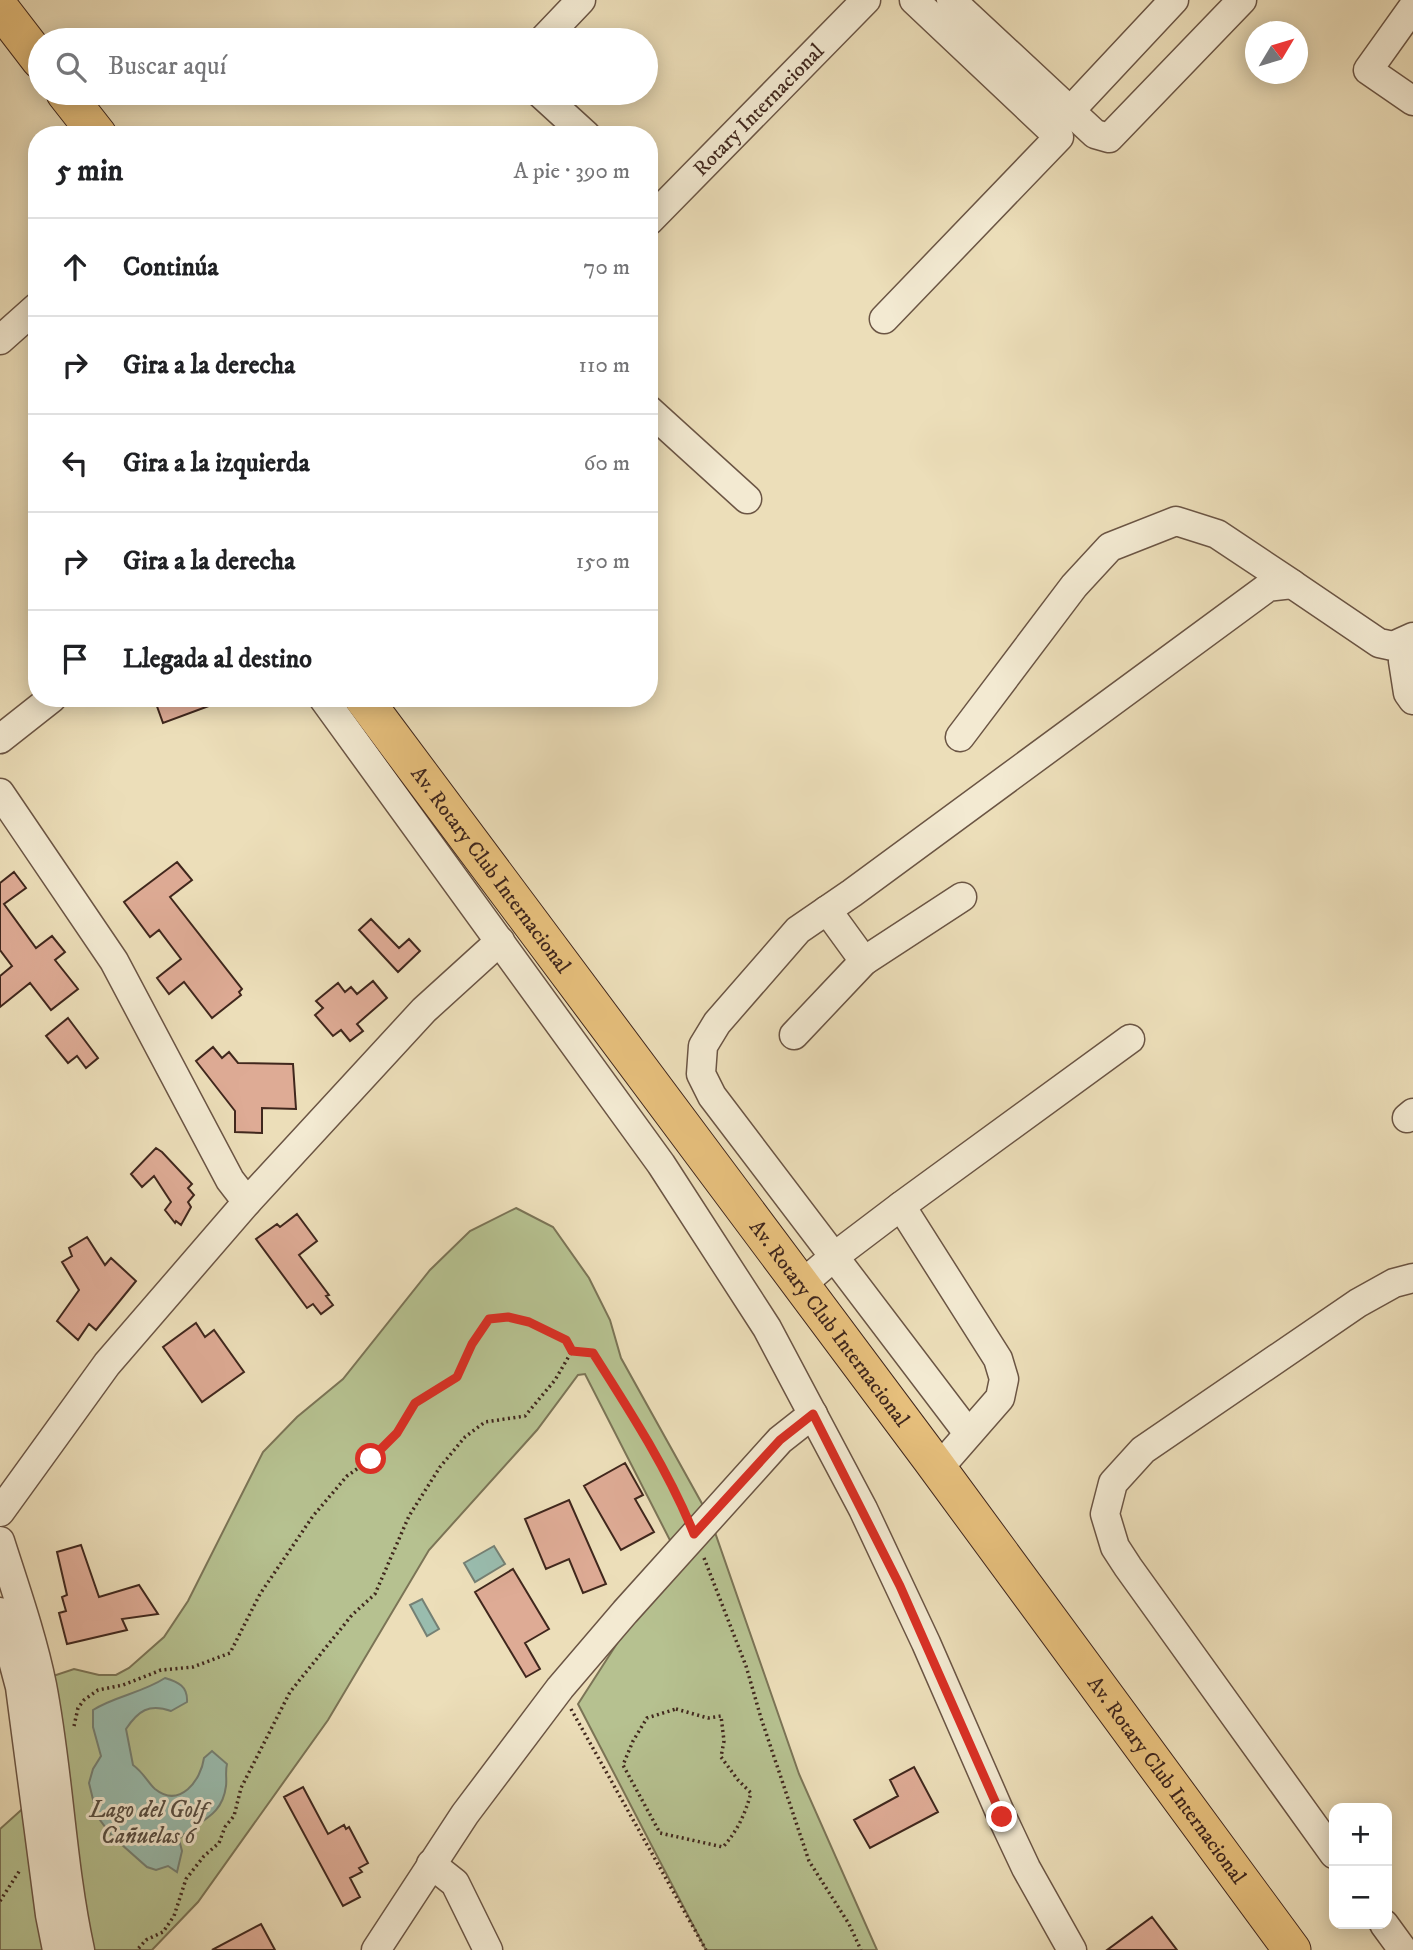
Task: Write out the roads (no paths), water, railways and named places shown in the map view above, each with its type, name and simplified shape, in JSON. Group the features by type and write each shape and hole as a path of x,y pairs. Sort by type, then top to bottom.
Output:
{"main road":[{"path":"0,8 28,44"},
{"path":"74,105 91,126"},
{"name":"Av. Rotary Club Internacional","path":"370,707 1293,1950"}],"street":[{"path":"554,28 581,0"},
{"name":"Rotary Internacional","path":"658,203 866,0"},
{"path":"884,319 1059,137 914,0"},
{"path":"951,0 1095,134 1110,138 1242,0"},
{"path":"1070,111 1174,0"},
{"path":"1413,7 1368,70 1413,102"},
{"path":"553,105 576,126"},
{"path":"0,340 28,315"},
{"path":"658,418 747,499"},
{"path":"960,737 1074,586 1110,547 1176,522 1217,534 1313,596 1379,643 1392,646 1413,638"},
{"path":"968,1433 712,1096 701,1074 703,1046 718,1023 798,930 1268,587 1292,584"},
{"path":"1413,638 1403,661 1408,693 1413,699"},
{"path":"0,739 41,707"},
{"path":"330,707 691,1208 767,1328 900,1586 1026,1868 1072,1950"},
{"path":"0,793 114,961 230,1180 247,1202"},
{"path":"794,1035 864,961 962,897"},
{"path":"827,910 864,961"},
{"path":"0,1512 107,1364 247,1202 407,1028 474,962 500,941"},
{"path":"801,1285 901,1206 1130,1040"},
{"path":"901,1206 998,1359 1004,1379 1000,1398 938,1469"},
{"path":"1329,1847 1128,1567 1115,1547 1105,1514 1113,1483 1143,1450 1358,1303 1394,1283 1413,1278"},
{"path":"376,1950 465,1814 560,1688 780,1440 813,1414"},
{"path":"0,1541 24,1613 41,1685 69,1900 80,1950"},
{"path":"0,1612 20,1688 48,1902 57,1950"},
{"path":"432,1864 455,1883 488,1950"},
{"path":"1388,1929 1403,1950"}],"water":[{"path":"494,1546 505,1564 475,1582 464,1563"},
{"path":"422,1599 439,1629 427,1636 410,1605"},
{"name":"Lago del Golf Cañuelas 6","path":"165,1678 181,1686 186,1692 187,1702 171,1711 150,1708 130,1723 126,1729 133,1765 155,1789 173,1796 181,1794 194,1783 204,1758 212,1751 227,1764 226,1786 220,1805 179,1839 182,1851 177,1872 168,1866 156,1870 147,1867 112,1836 97,1816 89,1783 101,1756 93,1727 93,1710"}]}
